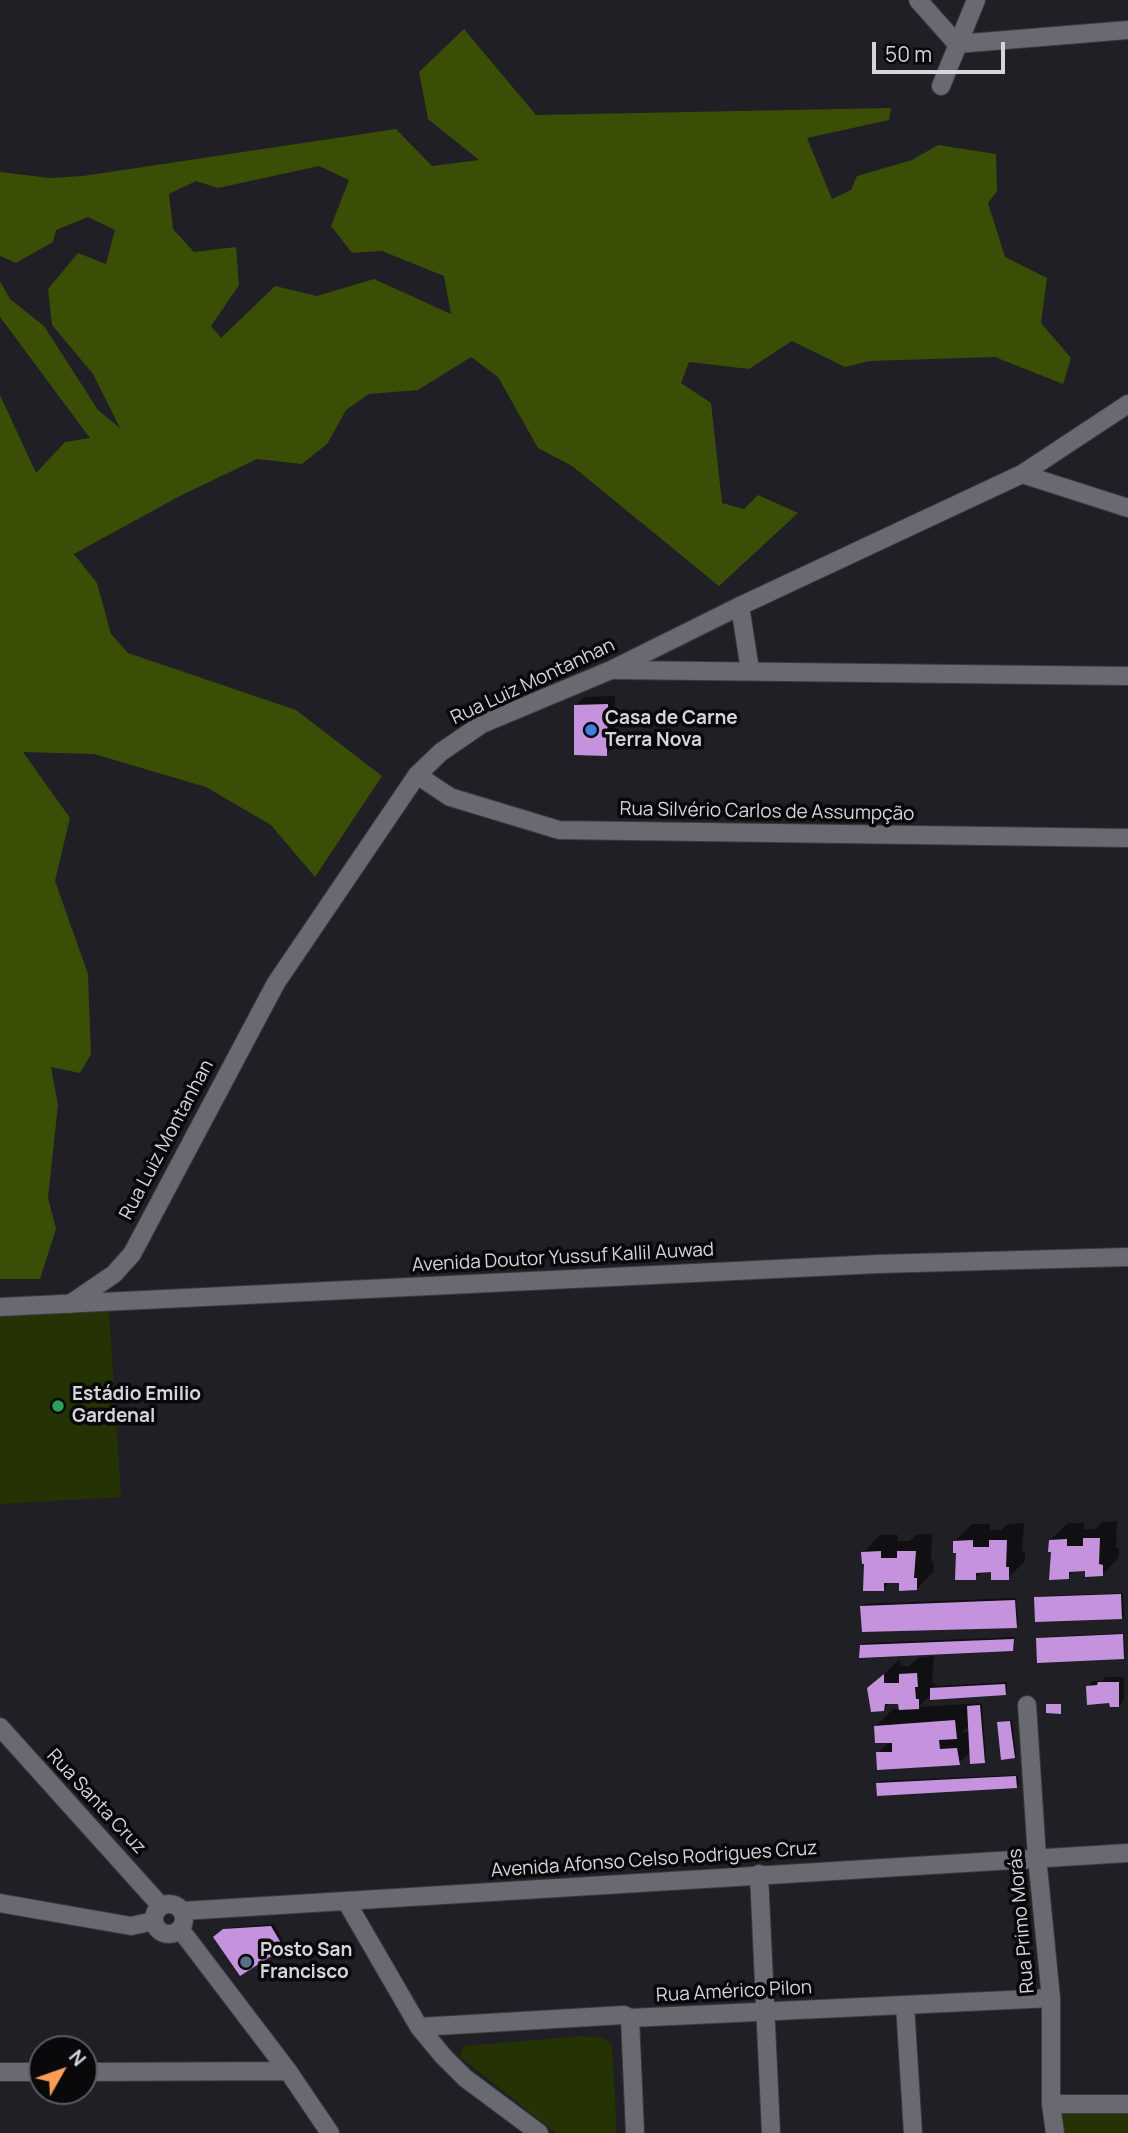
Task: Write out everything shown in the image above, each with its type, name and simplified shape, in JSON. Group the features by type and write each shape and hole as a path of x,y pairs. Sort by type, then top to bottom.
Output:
{"street":[{"path":"918,0 957,44"},
{"path":"942,86 976,0"},
{"path":"957,44 1128,30"},
{"name":"Rua Luiz Montanhan","path":"70,1304 114,1274 132,1254 265,1001 417,775 441,751 482,724 611,670 740,606 1022,474 1128,404"},
{"path":"1022,474 1128,508"},
{"path":"740,606 750,670"},
{"path":"611,670 1128,676"},
{"name":"Rua Silvério Carlos de Assumpção","path":"417,775 450,797 559,830 1128,838"},
{"name":"Avenida Doutor Yussuf Kallil Auwad","path":"0,1307 864,1265 1128,1256"},
{"name":"Rua Primo Morás","path":"1027,1705 1037,1857 1051,1998 1051,2104 1055,2133"},
{"name":"Rua Santa Cruz","path":"0,1727 158,1913"},
{"name":"Avenida Afonso Celso Rodrigues Cruz","path":"181,1920 346,1901 1128,1853"},
{"path":"759,1874 771,2133"},
{"path":"346,1901 419,2027 465,2078 540,2133"},
{"path":"0,1903 131,1926 172,1904 330,2133"},
{"path":"158,1913 156,1928 164,1934 174,1934 181,1920"},
{"name":"Rua Américo Pilon","path":"419,2027 624,2015 630,2018 1051,1998"},
{"path":"905,2005 913,2133"},
{"path":"630,2018 635,2133"},
{"path":"98,2072 288,2071"},
{"path":"0,2072 28,2072"},
{"path":"1051,2104 1128,2104"}],"green space":[{"path":"464,29 536,115 891,108 889,120 807,138 832,199 851,190 857,176 912,160 938,145 996,154 997,191 988,203 1005,257 1047,278 1041,323 1071,358 1063,384 995,357 870,361 845,367 792,341 749,369 689,362 681,383 711,403 722,503 744,509 758,495 798,513 719,586 572,466 538,448 498,377 471,357 418,390 369,394 346,410 327,444 302,464 257,459 178,497 74,554 97,583 111,634 128,653 296,710 382,776 315,877 271,825 206,787 94,754 23,752 70,818 55,881 88,974 91,1054 80,1073 51,1067 58,1105 48,1198 56,1229 40,1279 0,1279 0,395 36,473 65,442 90,438 0,317 0,281 10,299 44,326 98,410 120,428 93,374 52,325 48,289 78,253 106,264 115,230 88,217 56,230 53,242 16,263 0,256 0,172 50,178 83,176 396,129 432,166 479,160 428,119 419,72","holes":["319,166 349,180 331,226 352,253 382,251 444,276 451,314 374,279 317,296 275,286 221,338 211,326 239,285 236,247 194,252 173,229 169,194 196,181 218,188"]},
{"name":"Estádio Emilio Gardenal","path":"109,1309 121,1497 0,1504 0,1315"},
{"path":"583,2036 603,2038 612,2045 617,2133 556,2133 460,2057 463,2046"},
{"path":"1055,2110 1128,2110 1128,2133 1057,2133"}],"building":[{"name":"Casa de Carne Terra Nova","path":"608,704 607,756 574,755 574,705"},
{"path":"1083,1538 1100,1538 1099,1564 1103,1565 1103,1576 1085,1577 1085,1571 1069,1572 1069,1579 1049,1580 1049,1540 1067,1539 1067,1546 1083,1546"},
{"path":"973,1540 973,1547 989,1547 989,1540 1007,1540 1006,1567 1009,1567 1009,1580 991,1580 991,1572 976,1573 976,1580 955,1580 956,1553 953,1553 953,1541"},
{"path":"881,1551 881,1558 897,1558 897,1551 916,1551 914,1578 917,1578 917,1590 899,1591 899,1583 884,1583 884,1591 863,1591 864,1564 861,1552"},
{"path":"1121,1594 1122,1619 1035,1622 1034,1597"},
{"path":"1015,1600 1017,1628 862,1632 860,1606"},
{"path":"1123,1634 1124,1659 1037,1663 1036,1638"},
{"path":"1014,1639 1013,1651 859,1658 860,1645"},
{"path":"917,1673 918,1687 915,1687 919,1709 899,1710 898,1704 885,1704 884,1711 871,1712 867,1688 884,1674 884,1683 899,1683 899,1674"},
{"path":"1098,1682 1119,1682 1119,1707 1110,1707 1109,1703 1087,1705 1086,1686 1097,1685"},
{"path":"1005,1684 1006,1695 930,1700 930,1688"},
{"path":"1046,1704 1061,1704 1061,1714 1046,1713"},
{"path":"980,1705 985,1763 970,1764 967,1706"},
{"path":"955,1720 957,1739 939,1740 940,1749 957,1748 960,1765 877,1770 876,1752 892,1752 892,1743 875,1743 874,1726"},
{"path":"1010,1721 1015,1758 1001,1760 997,1722"},
{"path":"1016,1776 1017,1788 877,1796 876,1783"},
{"name":"Posto San Francisco","path":"271,1926 284,1948 240,1976 213,1937 223,1929"}],"place":[{"name":"Casa de Carne Terra Nova","path":"591,730"},
{"name":"Estádio Emilio Gardenal","path":"58,1406"},
{"name":"Posto San Francisco","path":"246,1962"}]}
